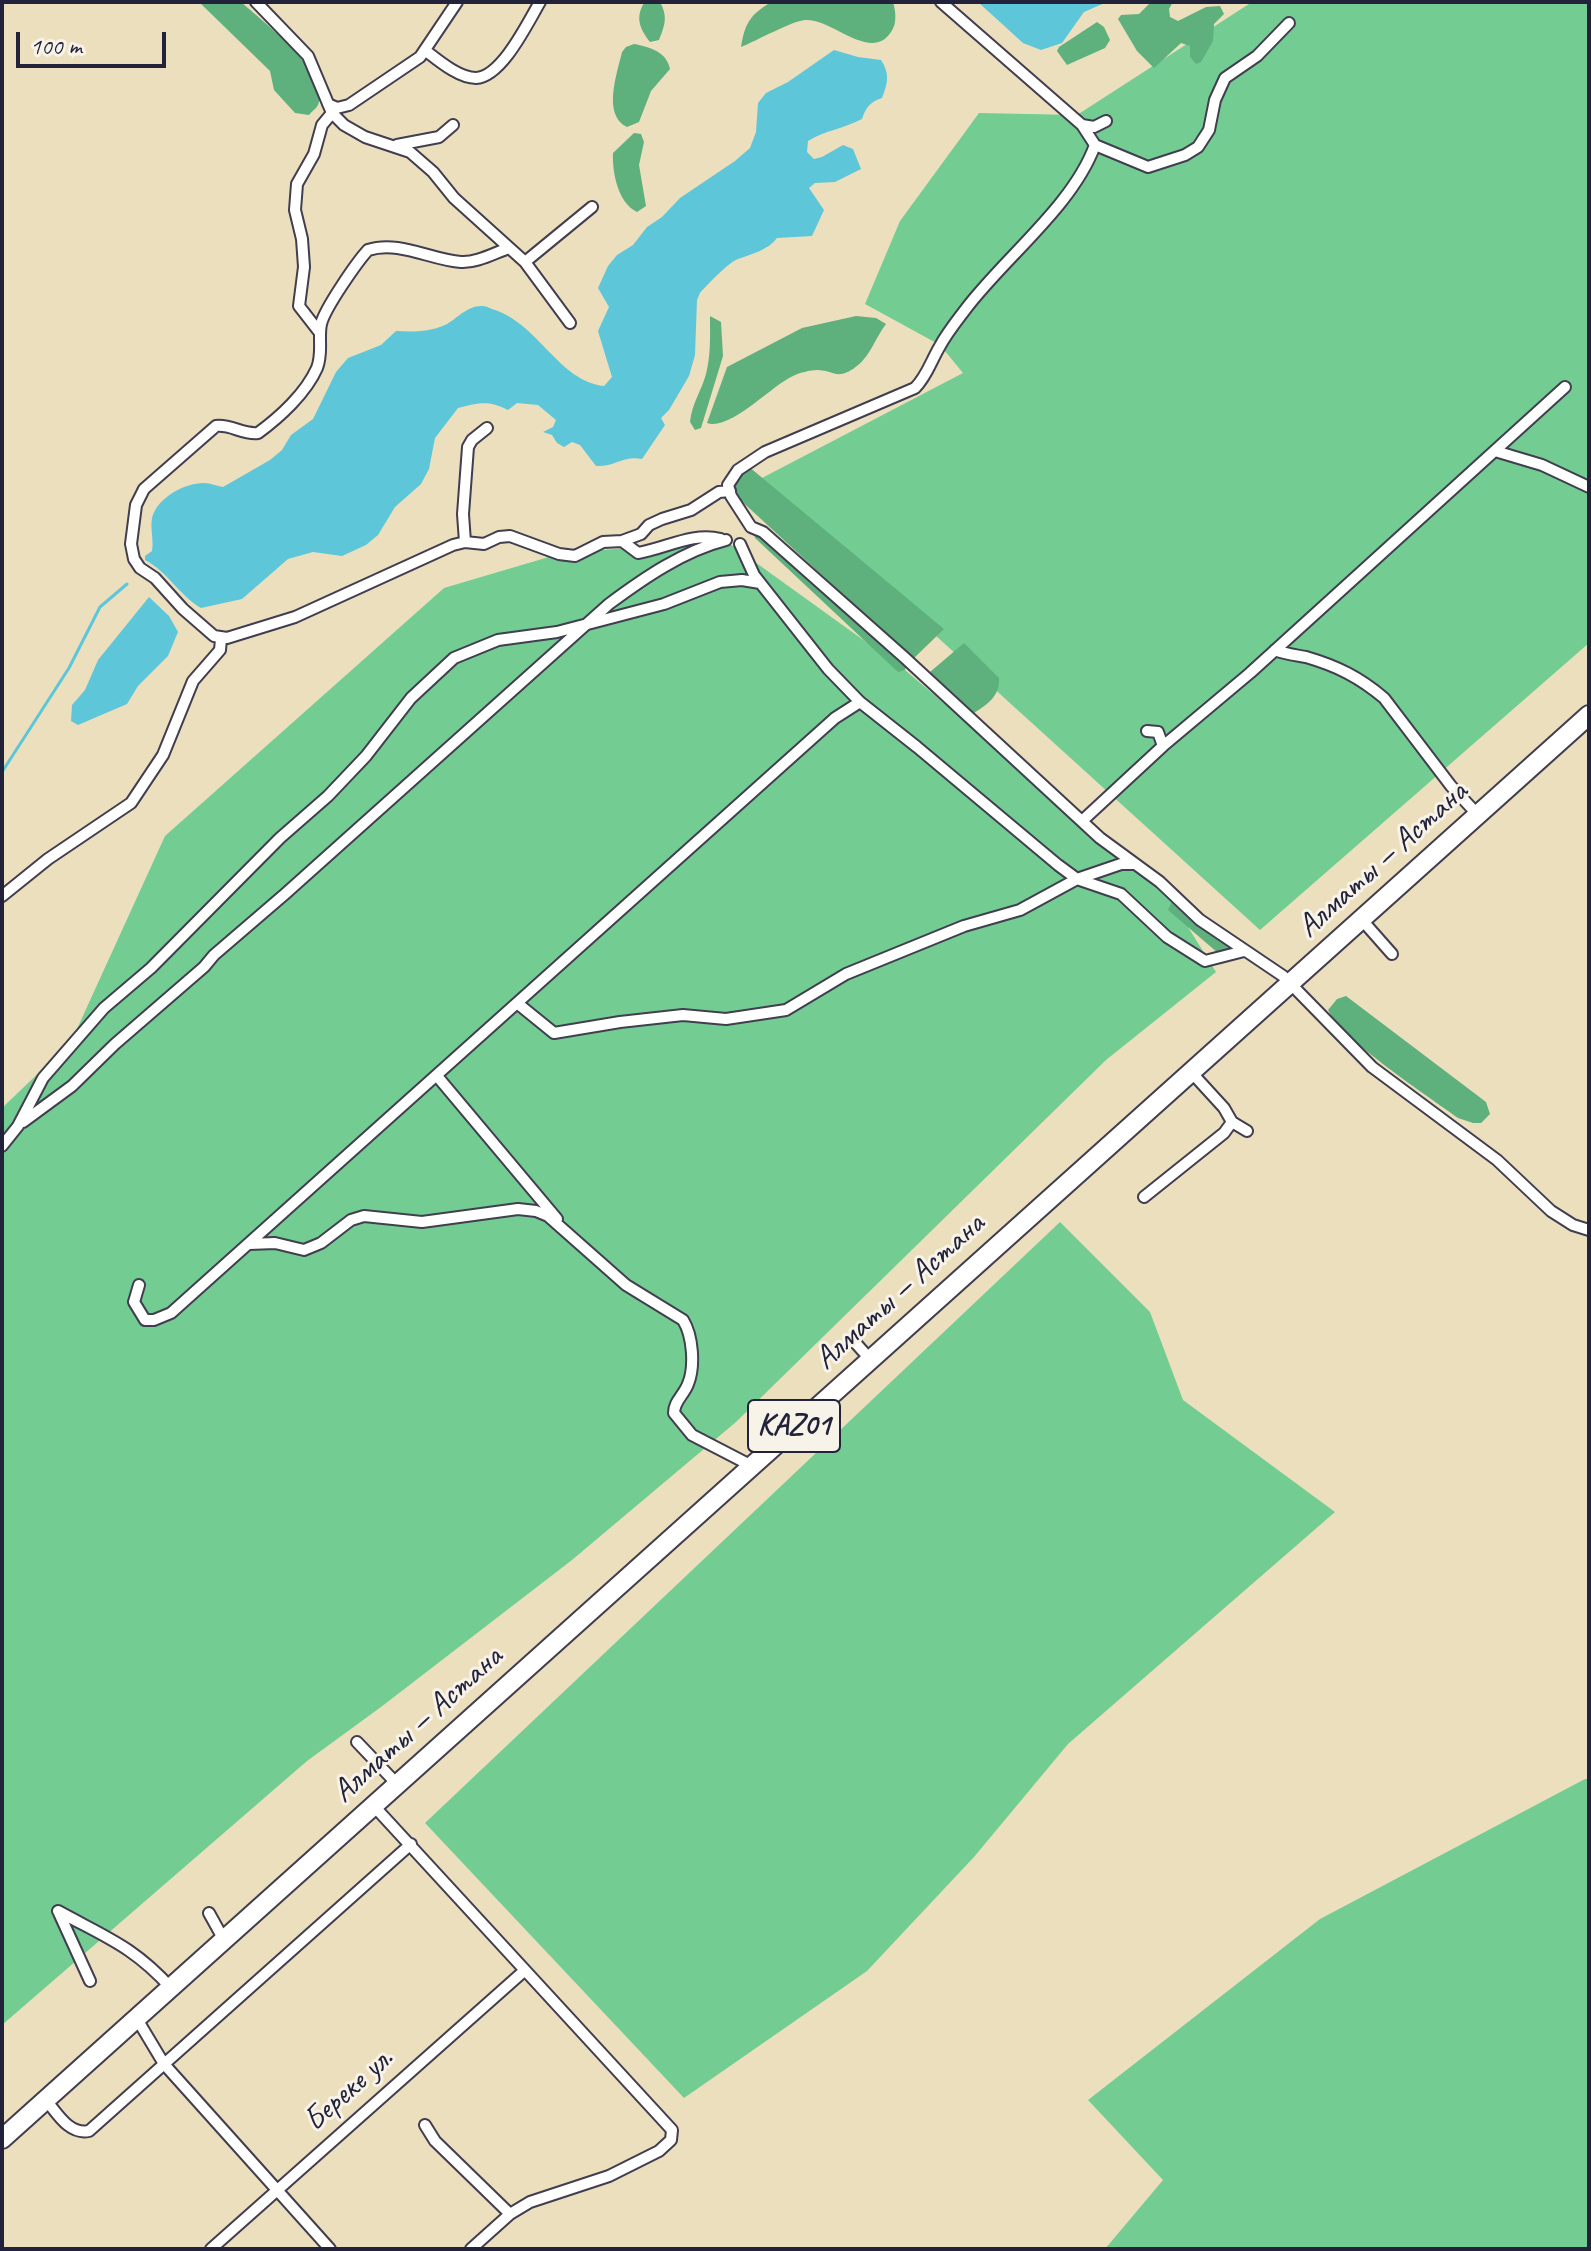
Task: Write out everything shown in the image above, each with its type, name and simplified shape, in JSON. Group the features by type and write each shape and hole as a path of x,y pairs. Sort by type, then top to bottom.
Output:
{"highway":[{"name":"Алматы — Астана","path":"3,2136 1589,715"}],"street":[{"path":"256,2 308,56 330,108 344,125 365,137 410,152 433,172 454,198 525,262 570,323"},
{"path":"330,108 349,105 426,51 457,2"},
{"path":"426,51 463,75 479,78 489,74 512,49 540,2"},
{"path":"941,2 1082,125 1095,145 1148,167 1185,155 1198,147 1209,130 1215,100 1225,78 1257,56 1289,23"},
{"path":"319,325 299,306 304,254 295,205 297,184 314,154 330,108"},
{"path":"1082,125 1094,127 1106,121"},
{"path":"394,146 439,137 453,125"},
{"path":"1095,145 1089,163 1073,187 968,306 940,345 924,379 915,388 765,452 733,475 728,485 730,491 751,527 763,532 856,614 1082,821 1160,882 1200,920 1291,984 1372,1067 1497,1160 1551,1211 1573,1225 1589,1230"},
{"path":"525,262 592,207"},
{"path":"509,248 466,263 381,247 368,250 319,325 320,356 316,370 277,418 258,433 216,426 152,482 138,499 131,544 137,564 155,578 198,624 221,639 295,617 361,589 419,559 465,542 484,544 510,536 566,556 575,556 603,542 622,541 641,534 649,525 691,510 719,492 730,491"},
{"path":"1082,821 1565,387"},
{"path":"465,542 468,447 487,428"},
{"path":"1495,451 1542,465 1589,487"},
{"path":"740,544 745,541 751,527"},
{"path":"622,541 638,553 707,536 740,544 760,583 828,669 860,702 1077,879 1121,894 1167,937 1205,961 1244,951"},
{"path":"18,1126 72,1086 214,955 609,604 656,571 710,544 726,540"},
{"path":"2,1146 18,1126 43,1078 104,1008 151,968 280,838 328,796 366,756 397,714 454,658 484,644 509,638 584,627 664,604 720,582 742,580 760,583"},
{"path":"2,896 48,859 131,803 163,755 193,681 220,650 221,639"},
{"path":"1275,650 1343,670 1372,688 1384,698 1428,757 1478,815"},
{"path":"139,1285 134,1302 145,1320 159,1319 171,1313 835,718 860,702"},
{"path":"1147,731 1158,732 1163,746"},
{"path":"517,1003 554,1033 683,1015 726,1019 786,1010 846,974 964,926 1020,910 1077,879 1121,864 1134,864"},
{"path":"1362,920 1392,954"},
{"path":"1192,1073 1224,1108 1232,1122 1247,1131"},
{"path":"437,1076 560,1224 611,1273 683,1320 691,1347 690,1381 676,1403 674,1413 692,1435 750,1465"},
{"path":"1144,1197 1224,1133 1232,1122"},
{"path":"249,1244 275,1243 304,1250 321,1243 351,1220 364,1216 422,1222 518,1209 536,1211 560,1224"},
{"path":"852,1339 869,1358"},
{"path":"357,1742 397,1784"},
{"path":"373,1805 670,2126 672,2135 659,2151 609,2176 530,2202 510,2214 471,2249"},
{"path":"46,2100 73,2130 81,2133 89,2131 411,1844"},
{"path":"90,1981 58,1911 113,1938 154,1969 171,1988"},
{"path":"209,1913 224,1940"},
{"name":"Береке ул.","path":"211,2249 524,1971"},
{"path":"137,2019 164,2064 330,2249"},
{"path":"425,2125 435,2141 510,2214"}],"green space":[{"path":"199,2 241,2 264,21 293,49 315,79 320,93 316,108 309,115 295,113 274,90 270,71"},
{"path":"660,2 664,25 659,40 650,42 641,28 640,14 644,3"},
{"path":"771,2 893,2 895,22 883,40 873,43 816,21 805,20 741,47 750,20"},
{"path":"1151,2 1173,2 1169,9 1170,17 1178,21 1206,7 1220,6 1224,14 1214,24 1213,41 1201,62 1196,64 1190,57 1190,46 1181,43 1154,68 1137,51 1118,19 1121,15 1139,14"},
{"path":"1252,2 1589,2 1589,643 1260,930 762,478 963,373 940,345 865,304 900,221 979,113 1077,115"},
{"path":"1097,22 1104,27 1110,40 1105,48 1067,65 1057,51 1059,47"},
{"path":"634,44 662,54 670,69 651,91 639,122 627,127 615,113 613,93 622,52"},
{"path":"634,133 641,134 644,142 639,165 646,206 637,212 630,208 621,194 613,161 613,153"},
{"path":"710,316 721,322 723,356 701,428 695,430 690,422 708,367"},
{"path":"856,316 876,318 886,324 859,365 842,374 817,370 798,374 739,414 716,424 707,423 727,367 802,328"},
{"path":"748,466 944,629 913,659 736,496 732,483"},
{"path":"757,530 902,660 905,670 898,672 755,538"},
{"path":"723,539 905,670 1082,821 1160,882 1216,972 1106,1060 736,1422 572,1560 307,1761 2,2025 2,1108 71,1042 165,836 444,588 559,554"},
{"path":"964,643 999,678 995,695 974,713 930,672"},
{"path":"1173,899 1240,947 1218,953 1168,910"},
{"path":"1346,996 1486,1102 1490,1114 1481,1123 1458,1118 1368,1052 1350,1037 1328,1010 1337,999"},
{"path":"1060,1222 1150,1312 1183,1400 1335,1512 1068,1744 974,1857 867,1971 684,2098 425,1823"},
{"path":"1589,1779 1589,2249 1105,2249 1163,2180 1088,2100 1320,1919"}],"water":[{"path":"978,2 1107,2 1084,12 1062,43 1041,50 1023,43"},
{"path":"834,50 881,60 887,74 886,88 882,98 869,106 862,119 808,141 807,152 814,159 843,145 853,149 861,169 835,182 815,183 809,188 824,210 812,236 777,238 764,249 734,261 700,293 697,300 695,355 689,376 661,418 665,425 642,459 596,466 580,445 572,442 564,447 552,435 543,432 553,427 556,420 538,405 517,403 508,410 483,403 472,405 458,408 435,438 429,469 421,484 395,507 378,535 366,545 342,556 313,552 288,559 242,599 201,608 145,560 145,556 152,551 152,518 165,498 196,484 223,487 270,460 282,450 291,435 313,419 336,372 348,358 381,345 396,331 433,329 472,308 486,306 510,317 574,374 604,386 612,377 598,331 609,307 598,288 608,266 680,198 750,148 756,132 758,103 766,93 788,82"},
{"path":"149,597 169,616 178,632 168,656 138,686 127,704 78,725 71,721 72,705 85,690 98,660"}],"waterway":[{"path":"2,772 69,668 100,607 127,584"}]}
